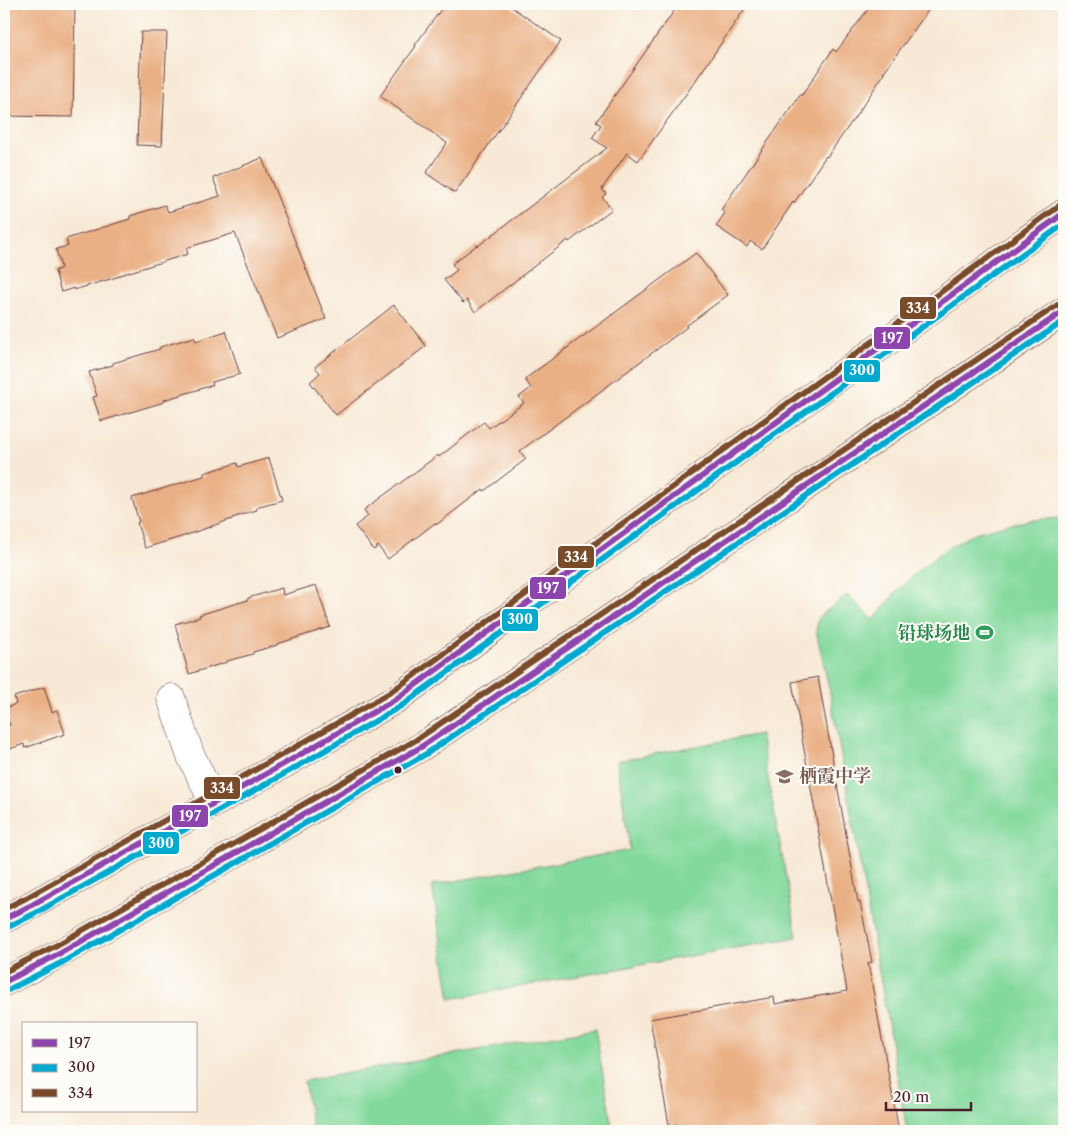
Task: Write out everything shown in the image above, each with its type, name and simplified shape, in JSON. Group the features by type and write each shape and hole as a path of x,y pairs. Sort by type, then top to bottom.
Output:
{"main road":[{"path":"4,919 289,761 396,699 1064,213"},
{"path":"4,982 59,954 420,747 1064,311"}],"street":[{"path":"171,698 190,754 214,803"}],"green space":[{"path":"1064,518 1064,1131 907,1131 830,693 816,630 819,617 847,595 874,620 896,592 919,570 946,549 975,533 1031,520"},
{"path":"760,734 797,937 450,999 432,885 630,850 617,761"},
{"path":"595,1029 613,1131 313,1131 304,1081"}],"building":[{"path":"4,4 75,4 73,117 4,116"},
{"path":"445,4 507,4 561,41 455,193 426,173 447,143 380,96"},
{"path":"679,4 748,4 638,161 627,153 602,189 606,194 602,197 612,209 569,242 568,240 475,312 467,300 463,303 444,280 457,270 452,264 607,148 592,138 601,125 596,122"},
{"path":"872,4 933,4 883,73 860,110 793,202 762,249 750,241 747,247 716,226 725,213 721,210 833,49 836,52"},
{"path":"141,32 167,32 162,146 137,145"},
{"path":"262,158 326,319 277,338 235,233 186,248 188,254 74,290 74,288 61,292 55,271 61,268 56,249 68,246 66,239 130,219 130,216 165,205 168,212 220,196 213,178"},
{"path":"696,253 728,295 520,451 526,459 484,491 483,489 388,559 378,546 374,550 355,526 368,516 364,510 438,455 439,457 484,422 489,428 524,403 519,397 531,388 525,379"},
{"path":"394,305 426,346 336,415 310,382 320,373 315,367"},
{"path":"226,331 240,374 212,382 213,385 164,400 164,402 101,421 93,397 97,396 89,372 160,349 160,347 194,337 196,341"},
{"path":"269,458 282,500 256,507 257,510 145,548 132,498 204,476 204,473 237,463 238,467"},
{"path":"316,585 330,627 189,674 175,624 282,588 283,595"},
{"path":"818,677 858,902 860,902 872,962 868,963 899,1131 678,1131 677,1124 669,1125 650,1019 774,997 775,1004 847,991 792,682"},
{"path":"44,687 52,712 57,710 65,734 25,748 24,744 4,751 4,727 10,725 5,708 16,704 14,697"}],"transit line":[{"name":"334","path":"4,909 391,692 1059,206"},
{"name":"197","path":"4,919 289,761 396,699 1064,213"},
{"name":"300","path":"8,927 293,769 401,706 1064,224"},
{"name":"334","path":"4,972 55,946 416,740 1059,304"},
{"name":"197","path":"4,982 59,954 421,747 1064,311"},
{"name":"300","path":"8,990 63,962 426,754 1064,321"}],"place":[{"name":"铅球场地","path":"984,633"},
{"name":"栖霞中学","path":"785,776"}]}
